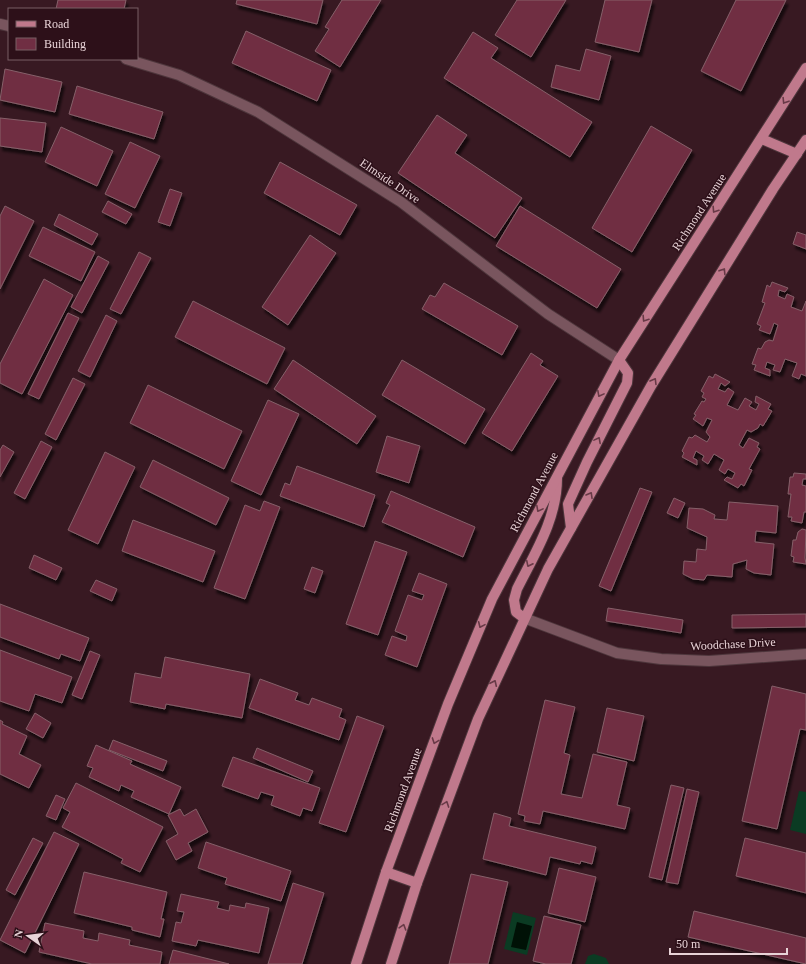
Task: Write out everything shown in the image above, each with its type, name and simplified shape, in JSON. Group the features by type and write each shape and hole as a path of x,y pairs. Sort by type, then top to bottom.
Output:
{"main road":[{"name":"Richmond Avenue","path":"356,964 386,872 473,642 492,599 619,360 806,68"},
{"path":"762,138 797,154"},
{"path":"391,964 417,883 478,718 548,569 651,386 773,189 806,140"},
{"path":"571,528 568,504 627,382 628,373 619,360"},
{"path":"524,618 516,612 514,600 517,589 549,524 555,507 557,475"},
{"path":"386,872 417,883"}],"street":[{"name":"Elmside Drive","path":"129,60 179,75 258,112 401,202 548,314 619,360"},
{"name":"Woodchase Drive","path":"524,618 617,653 661,659 709,661 806,654"}],"green space":[{"path":"799,791 806,792 806,834 790,830"},
{"path":"513,912 536,918 527,955 504,949"},
{"path":"594,954 606,958 609,964 585,964 588,956"}],"shaded area":[{"path":"517,922 532,926 526,950 511,947"}],"building":[{"path":"58,0 126,0 124,8 56,8"},
{"path":"237,0 323,0 317,24 236,4"},
{"path":"342,0 381,0 340,67 315,51 329,29 325,27"},
{"path":"517,0 566,0 531,57 495,35"},
{"path":"605,0 652,0 639,52 595,42"},
{"path":"736,0 786,0 741,91 701,71"},
{"path":"246,31 331,70 317,101 232,63"},
{"path":"473,32 498,48 491,58 592,122 570,157 444,78"},
{"path":"586,49 611,56 599,100 551,87 556,65 580,71"},
{"path":"5,69 62,82 55,112 0,100"},
{"path":"77,86 163,112 154,139 69,114"},
{"path":"437,115 467,135 455,153 522,198 495,238 398,173"},
{"path":"0,118 46,123 42,152 0,146"},
{"path":"651,126 692,150 632,252 592,228"},
{"path":"61,127 113,151 97,186 45,162"},
{"path":"130,142 160,156 135,208 105,194"},
{"path":"280,162 357,205 340,235 264,193"},
{"path":"170,189 182,193 170,226 158,222"},
{"path":"108,201 132,214 126,224 102,212"},
{"path":"5,206 34,221 0,289 0,216"},
{"path":"520,206 621,269 597,308 496,246"},
{"path":"59,214 98,234 92,245 54,225"},
{"path":"43,227 95,252 81,281 29,256"},
{"path":"797,232 806,235 806,249 793,244"},
{"path":"310,235 336,253 288,325 262,307"},
{"path":"139,252 151,258 121,314 110,309"},
{"path":"98,256 109,262 82,313 71,307"},
{"path":"44,279 73,295 22,394 0,383 0,364"},
{"path":"772,282 788,288 785,292 779,290 778,296 785,299 787,294 794,297 791,307 802,311 806,301 806,376 801,374 799,379 792,376 797,363 785,359 780,372 773,370 775,365 767,362 765,368 770,370 770,376 754,370 756,365 752,364 758,348 761,349 765,342 769,340 773,341 778,325 774,323 770,334 759,330 761,326 757,324 765,303 762,302 767,285 770,287"},
{"path":"444,283 518,326 502,355 422,309 430,295 435,297"},
{"path":"193,301 285,348 267,384 175,337"},
{"path":"68,313 79,318 39,399 28,394"},
{"path":"106,315 117,321 90,377 78,371"},
{"path":"531,353 543,361 540,365 558,376 512,451 482,433"},
{"path":"293,360 376,416 357,444 274,389"},
{"path":"402,360 485,409 465,444 382,395"},
{"path":"715,374 730,382 725,386 721,383 718,389 725,392 728,388 734,392 727,405 738,410 745,398 752,402 749,406 756,410 759,404 755,402 756,396 771,404 768,409 772,411 763,426 760,424 758,428 751,432 747,430 739,445 743,448 749,438 759,443 757,447 760,449 749,469 752,470 744,486 741,484 738,488 724,480 727,477 732,479 735,473 728,469 725,474 719,470 724,460 714,454 708,464 702,460 704,456 696,451 693,458 697,460 697,465 682,457 684,453 682,451 689,437 692,438 695,435 707,442 710,437 706,432 712,420 707,418 703,426 693,419 696,415 694,414 702,401 704,402 706,399 702,397 704,393 701,391 709,376 713,378"},
{"path":"73,378 85,384 56,440 45,434"},
{"path":"148,385 242,431 224,469 130,423"},
{"path":"268,400 299,414 261,495 231,481"},
{"path":"387,436 420,446 409,483 376,472"},
{"path":"41,441 52,447 25,499 14,493"},
{"path":"3,445 14,452 0,477 0,450"},
{"path":"105,452 135,467 98,544 68,530"},
{"path":"153,460 229,498 216,525 140,487"},
{"path":"297,466 375,495 364,527 280,496 285,483 290,485"},
{"path":"794,473 806,474 806,479 803,479 802,485 806,486 806,512 804,512 802,523 791,521 792,517 788,517 791,494 788,494 790,477 793,477"},
{"path":"640,488 652,492 611,591 599,586"},
{"path":"391,491 475,527 463,557 382,522 390,505 386,503"},
{"path":"674,498 685,503 678,518 667,513"},
{"path":"264,501 280,507 245,599 214,588 245,505 260,511"},
{"path":"729,502 778,506 776,533 756,531 755,542 774,544 771,575 754,573 746,569 747,560 733,564 732,577 707,575 704,580 693,579 683,574 684,561 696,562 697,549 706,550 707,537 687,528 689,508 703,509 715,515 714,519 727,520"},
{"path":"133,520 215,551 203,582 122,551"},
{"path":"802,529 806,530 806,564 793,562 794,557 791,556 793,540 796,540 798,532"},
{"path":"375,541 407,552 378,635 346,624"},
{"path":"34,555 62,568 56,580 29,568"},
{"path":"312,567 323,571 315,593 304,589"},
{"path":"419,573 447,584 417,667 385,655 392,636 406,641 407,636 395,631 408,595 422,600 424,595 412,591"},
{"path":"96,580 117,589 112,601 90,591"},
{"path":"0,604 89,638 80,661 61,654 59,659 0,637"},
{"path":"608,608 683,620 681,633 606,621"},
{"path":"806,614 806,627 732,628 732,615"},
{"path":"0,650 72,677 62,703 35,694 29,711 0,701"},
{"path":"90,651 100,655 82,699 72,695"},
{"path":"165,657 250,674 242,718 166,704 165,709 130,702 135,673 161,678"},
{"path":"260,679 298,693 295,700 309,705 312,698 342,709 339,717 346,720 339,740 249,708"},
{"path":"772,686 806,694 806,730 800,729 777,829 742,821"},
{"path":"545,700 575,707 564,753 570,755 561,794 582,798 593,754 627,762 617,805 630,808 625,829 543,811 540,824 524,821 525,816 518,814"},
{"path":"607,708 644,716 634,761 597,752"},
{"path":"35,713 51,723 43,738 26,729"},
{"path":"357,716 384,726 346,832 319,823"},
{"path":"0,720 3,722 2,724 27,736 19,754 41,765 29,788 0,774"},
{"path":"113,740 167,761 163,771 109,750"},
{"path":"96,745 132,761 130,764 181,787 169,814 131,797 134,791 121,785 119,791 89,777 93,768 87,766"},
{"path":"257,748 313,771 308,782 253,758"},
{"path":"233,757 320,788 312,811 303,808 300,816 271,805 274,796 261,792 258,799 222,786"},
{"path":"76,783 163,827 140,872 121,863 123,859 62,827 70,812 63,808"},
{"path":"671,785 684,788 662,880 649,877"},
{"path":"687,789 699,792 678,884 666,882"},
{"path":"56,795 65,799 56,820 46,816"},
{"path":"180,809 184,816 196,809 208,832 188,843 192,851 176,860 166,841 178,834 168,815"},
{"path":"494,813 511,818 509,826 596,847 592,864 581,861 580,864 550,857 546,875 483,859"},
{"path":"54,832 79,844 25,953 0,940"},
{"path":"33,838 43,843 15,895 6,890"},
{"path":"745,838 806,853 806,893 736,876"},
{"path":"206,842 291,871 281,901 225,884 227,878 198,868"},
{"path":"559,868 596,877 585,922 548,913"},
{"path":"84,872 167,892 161,919 164,919 160,937 132,930 132,927 74,913"},
{"path":"471,874 508,882 488,964 449,964"},
{"path":"293,883 324,893 302,964 268,964"},
{"path":"181,894 219,902 217,908 229,911 230,905 245,908 246,903 269,908 259,953 198,940 196,946 172,941 176,922 181,923 184,912 177,911"},
{"path":"694,911 806,938 806,964 688,937"},
{"path":"544,916 581,925 571,964 546,964 533,961"},
{"path":"45,923 84,931 83,938 98,941 99,933 130,940 129,945 162,952 160,964 92,964 39,952"},
{"path":"173,950 229,964 169,964"}]}
